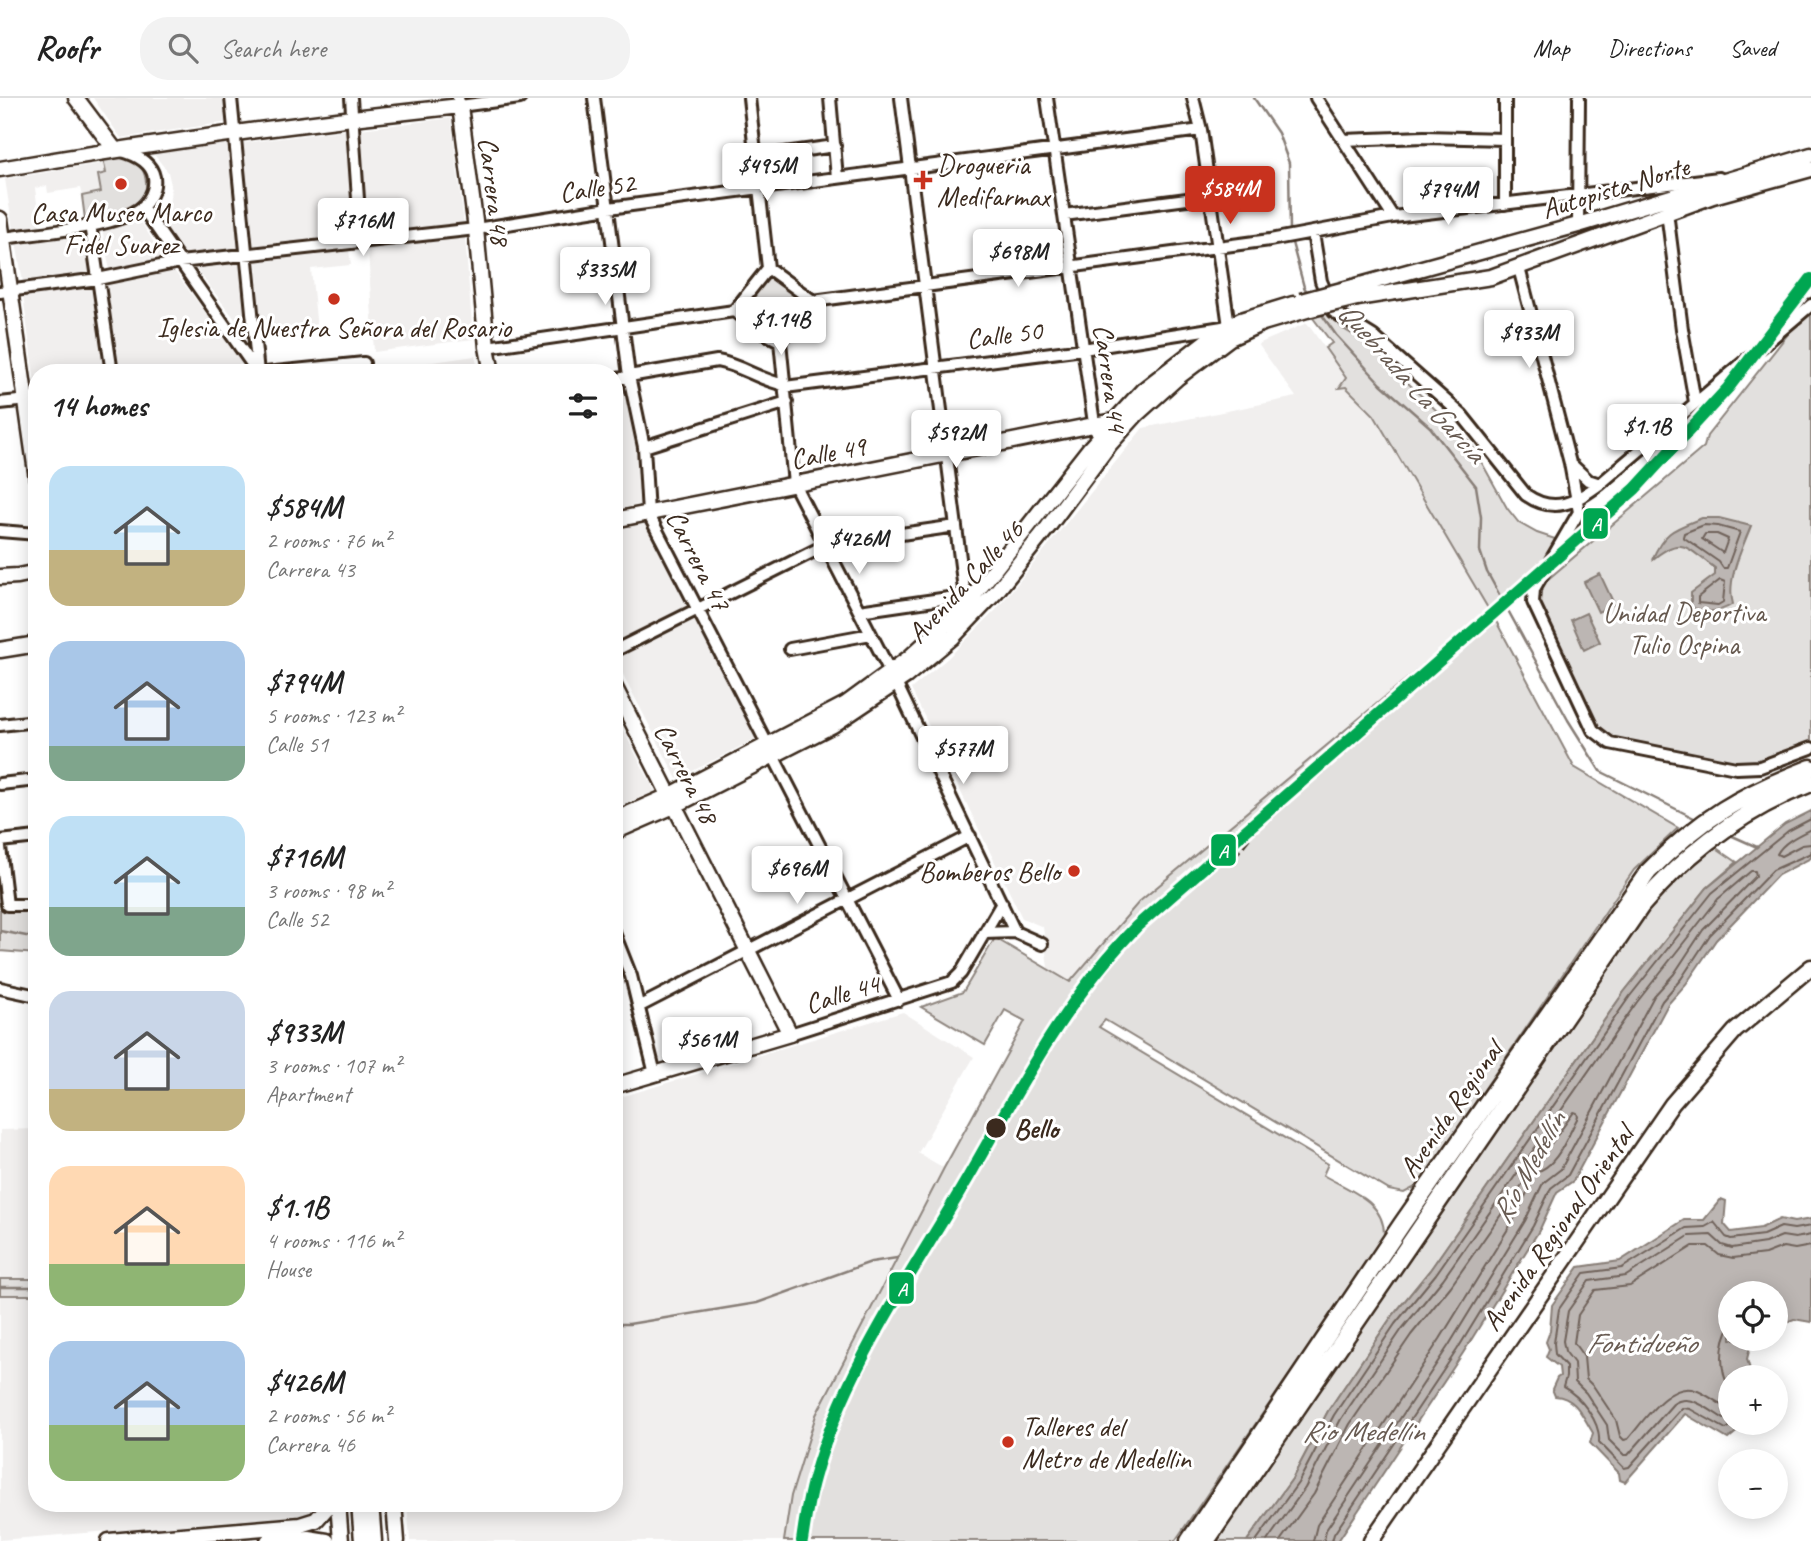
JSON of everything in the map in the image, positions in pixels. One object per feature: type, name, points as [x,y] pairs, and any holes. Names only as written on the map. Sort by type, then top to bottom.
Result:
[{"type":"highway","name":"Avenida Regional","points":[[1189,1541],[1402,1224],[1648,872],[1716,813],[1759,789],[1811,768]]},
{"type":"highway","name":"Avenida Regional","points":[[1206,1541],[1641,906],[1678,865],[1707,842],[1770,801],[1811,783]]},
{"type":"main road","points":[[76,98],[115,150]]},
{"type":"main road","points":[[0,169],[115,150],[459,102]]},
{"type":"main road","name":"Carrera 48","points":[[459,102],[490,364]]},
{"type":"main road","name":"Autopista Norte","points":[[1355,293],[1811,155]]},
{"type":"main road","name":"Autopista Norte","points":[[1355,293],[1459,283],[1519,268],[1713,196],[1811,169]]},
{"type":"main road","points":[[0,219],[5,291],[28,390]]},
{"type":"main road","points":[[1112,422],[1150,384],[1208,338],[1229,326],[1264,312],[1304,306],[1355,293]]},
{"type":"main road","name":"Avenida Calle 46","points":[[623,827],[771,750],[935,654],[996,592],[1099,457],[1133,418],[1177,378],[1230,338],[1304,306]]},
{"type":"main road","name":"Calle 49","points":[[623,518],[947,454],[1096,432],[1112,422],[1133,418]]},
{"type":"main road","name":"Avenida Calle 46","points":[[894,677],[909,658],[969,598],[1096,432]]},
{"type":"main road","points":[[0,577],[28,574]]},
{"type":"main road","points":[[0,650],[28,645]]},
{"type":"main road","name":"Carrera 48","points":[[623,703],[790,1034]]},
{"type":"main road","name":"Avenida Calle 46","points":[[623,817],[673,800]]},
{"type":"main road","name":"Avenida Regional Oriental","points":[[1371,1541],[1672,1104],[1735,1031],[1811,967]]},
{"type":"main road","name":"Calle 44","points":[[623,1083],[790,1034]]},
{"type":"main road","points":[[109,1541],[300,1525],[316,1520],[323,1512]]},
{"type":"main road","points":[[339,1512],[341,1541]]},
{"type":"main road","points":[[360,1512],[362,1541]]},
{"type":"main road","points":[[372,1512],[374,1541]]},
{"type":"main road","points":[[395,1512],[397,1541]]},
{"type":"main road","points":[[268,1541],[308,1538],[327,1541]]},
{"type":"street","points":[[231,98],[257,364]]},
{"type":"street","points":[[351,98],[361,242]]},
{"type":"street","points":[[459,102],[520,98]]},
{"type":"street","name":"Carrera 47","points":[[594,98],[629,376],[644,447],[648,513],[899,1000]]},
{"type":"street","points":[[487,347],[734,311],[768,268],[749,98]]},
{"type":"street","points":[[830,98],[837,178]]},
{"type":"street","points":[[859,611],[969,598],[956,526],[901,98]]},
{"type":"street","name":"Carrera 44","points":[[1047,98],[1099,457]]},
{"type":"street","points":[[1193,98],[1229,326]]},
{"type":"street","points":[[1316,98],[1393,218]]},
{"type":"street","points":[[1505,98],[1505,204]]},
{"type":"street","points":[[1578,225],[1579,98]]},
{"type":"street","name":"Calle 52","points":[[5,291],[98,279],[180,262],[476,229],[609,208],[1200,130]]},
{"type":"street","points":[[1343,140],[1424,137],[1505,139]]},
{"type":"street","points":[[756,157],[835,146]]},
{"type":"street","points":[[3,238],[122,218],[142,207],[154,188],[152,170],[134,154],[115,150]]},
{"type":"street","points":[[1015,932],[894,677],[794,484],[780,341],[813,301],[1270,240],[1393,218],[1732,177]]},
{"type":"street","points":[[1064,215],[1210,196]]},
{"type":"street","points":[[142,207],[252,364]]},
{"type":"street","points":[[1667,212],[1682,329],[1695,402]]},
{"type":"street","points":[[90,224],[111,364]]},
{"type":"street","points":[[1313,233],[1321,281],[1334,312],[1373,335],[1462,415],[1526,495],[1539,503],[1553,505],[1565,505],[1600,484],[1811,304]]},
{"type":"street","points":[[768,268],[813,301]]},
{"type":"street","points":[[1519,268],[1578,498],[1577,517],[1534,589],[1533,602],[1593,730],[1610,744],[1736,768],[1760,767],[1811,748]]},
{"type":"street","points":[[734,311],[760,331],[780,341]]},
{"type":"street","name":"Calle 50","points":[[623,378],[717,361],[732,363],[785,386],[1083,349],[1229,326]]},
{"type":"street","points":[[354,364],[364,363]]},
{"type":"street","points":[[0,403],[28,399]]},
{"type":"street","points":[[644,447],[787,402]]},
{"type":"street","points":[[1570,463],[1581,475],[1600,484]]},
{"type":"street","points":[[623,646],[825,545],[956,526]]},
{"type":"street","points":[[0,531],[28,533]]},
{"type":"street","points":[[790,649],[871,634]]},
{"type":"street","points":[[0,725],[28,722]]},
{"type":"street","points":[[0,784],[28,781]]},
{"type":"street","points":[[640,1006],[970,836]]},
{"type":"street","points":[[0,841],[28,837]]},
{"type":"street","points":[[0,847],[7,905],[28,905]]},
{"type":"street","name":"Calle 44","points":[[790,1034],[952,982],[961,973],[1002,903]]},
{"type":"street","points":[[984,933],[1015,932],[1042,944]]},
{"type":"street","points":[[623,954],[640,1006],[655,1074]]},
{"type":"street","points":[[0,988],[28,994]]},
{"type":"shaded area","points":[[93,98],[225,98],[228,122],[121,138]]},
{"type":"shaded area","points":[[451,118],[464,223],[368,235],[360,129]]},
{"type":"shaded area","points":[[345,130],[354,236],[253,248],[243,143]]},
{"type":"shaded area","points":[[230,144],[241,251],[186,256],[159,218],[170,199],[171,185],[168,172],[153,153]]},
{"type":"shaded area","points":[[104,163],[106,174],[98,175],[101,193],[82,196],[80,188],[48,193],[47,186],[35,188],[40,226],[13,230],[5,179]]},
{"type":"shaded area","points":[[138,217],[164,259],[110,271],[102,228]]},
{"type":"shaded area","points":[[86,231],[92,272],[23,282],[16,242]]},
{"type":"shaded area","points":[[465,237],[473,339],[374,352],[368,249]]},
{"type":"shaded area","points":[[349,250],[351,265],[311,269],[317,329],[262,334],[256,258]]},
{"type":"shaded area","points":[[242,261],[251,340],[194,266]]},
{"type":"shaded area","points":[[173,269],[243,364],[117,364],[107,285]]},
{"type":"shaded area","points":[[93,286],[104,364],[32,364],[23,295]]},
{"type":"shaded area","points":[[1307,323],[1346,378],[1340,387],[1346,386],[1374,415],[1489,609],[1139,902],[1070,982],[1048,968],[1043,927],[1022,918],[911,689],[948,658],[996,610],[1143,428],[1296,397],[1258,344]]},
{"type":"shaded area","points":[[475,356],[477,364],[419,364]]},
{"type":"shaded area","points":[[627,387],[634,410],[646,503],[623,508],[623,388]]},
{"type":"shaded area","points":[[645,521],[688,605],[623,639],[623,525]]},
{"type":"shaded area","points":[[694,616],[757,738],[677,779],[623,674],[623,652]]},
{"type":"shaded area","points":[[623,730],[655,791],[623,804]]},
{"type":"shaded area","points":[[903,1012],[974,1057],[918,1153],[944,1168],[816,1415],[791,1496],[784,1541],[410,1541],[408,1512],[623,1512],[623,1096]]},
{"type":"shaded area","points":[[28,1129],[28,1279],[0,1279],[0,1130]]},
{"type":"shaded area","points":[[0,1295],[28,1295],[28,1512],[311,1512],[303,1515],[0,1540]]},
{"type":"green space","points":[[116,156],[131,160],[141,167],[146,178],[146,194],[126,209],[85,219],[82,196],[101,192],[98,175],[106,173],[103,158]]},
{"type":"green space","points":[[768,273],[809,301],[779,338],[739,310]]},
{"type":"green space","name":"Unidad Deportiva Tulio Ospina","points":[[1811,298],[1811,753],[1746,774],[1627,752],[1606,744],[1538,615],[1534,591],[1704,447],[1707,436],[1792,329]]},
{"type":"green space","points":[[1329,312],[1342,328],[1368,344],[1472,445],[1507,508],[1519,523],[1558,540],[1539,570],[1490,610],[1574,767],[1678,828],[1634,870],[1419,1185],[1404,1193],[1389,1190],[1105,1020],[1099,1027],[1328,1164],[1323,1175],[1364,1198],[1379,1214],[1383,1225],[1384,1237],[1175,1541],[784,1541],[791,1496],[816,1415],[944,1168],[1025,1021],[1005,1010],[985,1045],[921,1007],[963,992],[995,938],[1070,982],[1139,902],[1489,610],[1374,415],[1346,387],[1339,388],[1346,378],[1325,348],[1332,343],[1313,318]]},
{"type":"green space","points":[[1712,845],[1737,862],[1707,888],[1624,992],[1430,1270],[1390,1319],[1328,1411],[1292,1479],[1247,1541],[1212,1541],[1625,939],[1669,886]]},
{"type":"green space","points":[[0,910],[28,910],[28,953],[0,951]]},
{"type":"green space","points":[[0,1279],[28,1279],[28,1295],[0,1295]]},
{"type":"water","points":[[1702,518],[1719,518],[1751,526],[1733,575],[1733,604],[1712,611],[1691,607],[1691,593],[1715,575],[1715,568],[1690,550],[1678,546],[1671,547],[1652,560],[1671,532]]},
{"type":"water","points":[[1600,574],[1614,604],[1598,612],[1584,582]]},
{"type":"water","points":[[1586,613],[1600,642],[1584,650],[1571,620]]},
{"type":"water","name":"Rio Medellin","points":[[1811,811],[1811,858],[1778,875],[1716,940],[1686,984],[1668,1004],[1573,1181],[1557,1192],[1540,1229],[1463,1353],[1338,1541],[1247,1541],[1292,1479],[1328,1411],[1390,1319],[1430,1270],[1624,992],[1707,888],[1785,824]]},
{"type":"water","name":"Fontidueño","points":[[1721,1199],[1726,1201],[1724,1224],[1731,1232],[1761,1228],[1780,1219],[1794,1222],[1811,1219],[1811,1322],[1794,1319],[1788,1321],[1788,1281],[1718,1281],[1718,1351],[1749,1351],[1749,1365],[1718,1365],[1718,1433],[1685,1414],[1625,1482],[1620,1480],[1619,1473],[1590,1443],[1593,1433],[1578,1409],[1568,1400],[1555,1396],[1552,1389],[1560,1376],[1559,1367],[1546,1357],[1552,1305],[1579,1267],[1620,1261],[1684,1220],[1704,1220]]},
{"type":"waterway","name":"Quebrada La García","points":[[1254,98],[1278,133],[1289,163],[1290,232]]},
{"type":"waterway","name":"Quebrada La García","points":[[1291,239],[1304,287],[1309,295]]},
{"type":"waterway","name":"Quebrada La García","points":[[1320,312],[1336,335],[1381,384],[1430,427],[1476,486],[1481,517],[1480,551],[1487,572],[1568,720],[1600,771],[1696,819]]},
{"type":"waterway","name":"Quebrada La García","points":[[1728,834],[1757,847]]},
{"type":"waterway","points":[[0,931],[28,936]]},
{"type":"waterway","points":[[623,1324],[757,1303],[871,1262],[897,1258]]},
{"type":"waterway","points":[[0,1287],[28,1287]]},
{"type":"railway","points":[[1234,858],[1260,825]]},
{"type":"transit line","name":"A","points":[[802,1541],[812,1486],[827,1438],[861,1360],[1025,1078],[1087,984],[1137,926],[1635,489],[1728,388],[1811,279]]},
{"type":"place","name":"Drogueria Medifarmax","points":[[923,180]]},
{"type":"place","name":"Casa Museo Marco Fidel Suarez","points":[[121,184]]},
{"type":"place","name":"Iglesia de Nuestra Señora del Rosario","points":[[334,299]]},
{"type":"place","name":"Bomberos Bello","points":[[1074,871]]},
{"type":"place","name":"Bello","points":[[996,1128]]},
{"type":"place","name":"Talleres del Metro de Medellin","points":[[1008,1442]]},
{"type":"water label","name":"Río Medellín","points":[[1528,1167]]}]
